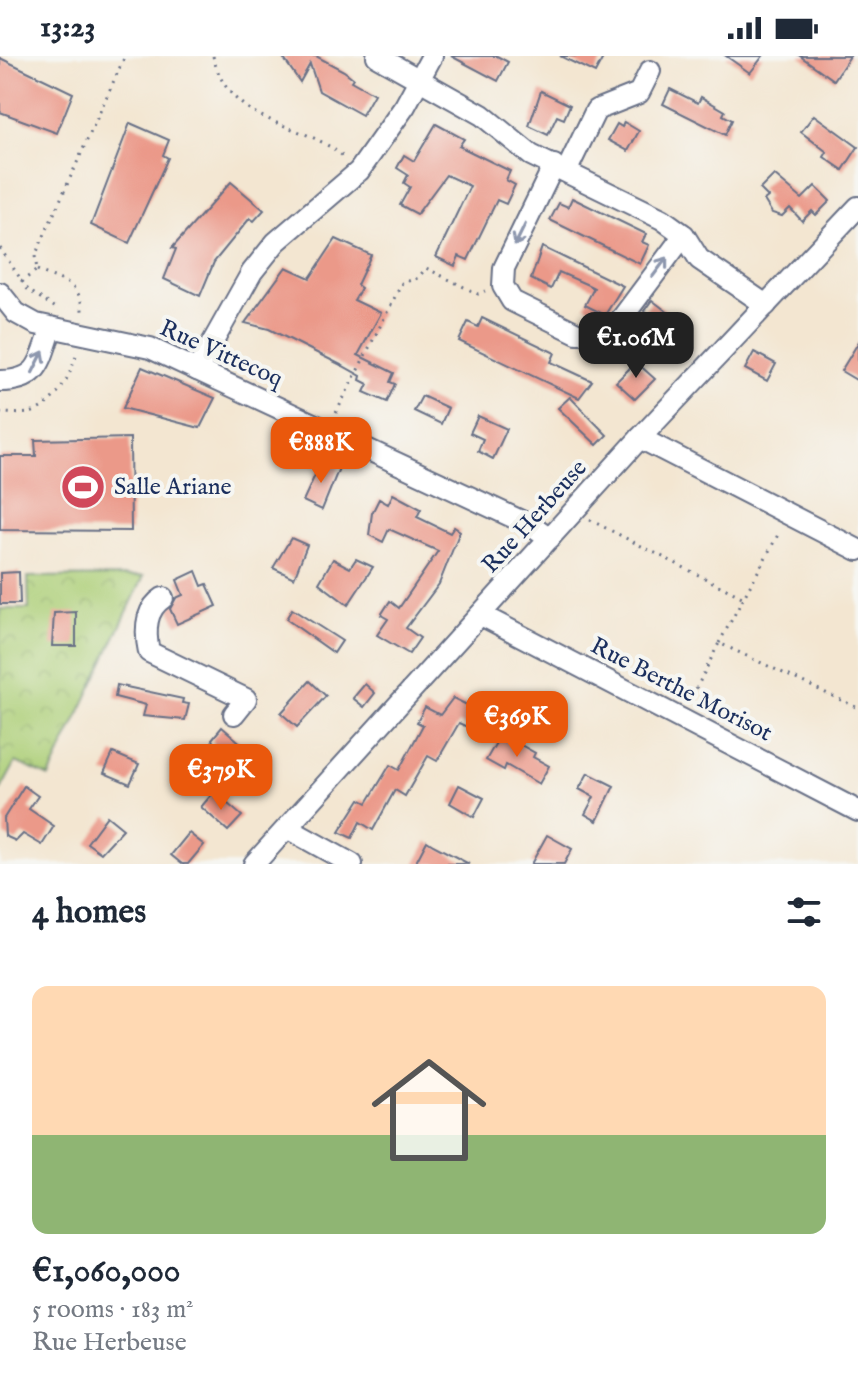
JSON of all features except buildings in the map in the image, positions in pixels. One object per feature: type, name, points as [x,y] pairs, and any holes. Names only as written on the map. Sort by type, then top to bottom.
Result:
[{"type":"street","points":[[377,56],[482,115],[512,143],[662,219],[684,235],[699,259],[766,305]]},
{"type":"street","points":[[197,370],[229,307],[252,272],[276,242],[359,171],[432,56]]},
{"type":"street","points":[[650,71],[639,93],[596,110],[504,268],[503,286],[512,301],[577,333],[605,333],[616,326],[684,235]]},
{"type":"street","name":"Rue Herbeuse","points":[[254,864],[640,438],[858,207]]},
{"type":"street","name":"Rue Vittecoq","points":[[0,293],[16,313],[51,330],[122,340],[150,348],[534,527],[550,538]]},
{"type":"street","points":[[0,381],[26,378],[34,373],[51,330]]},
{"type":"street","points":[[640,438],[858,550]]},
{"type":"street","points":[[163,598],[158,601],[144,629],[149,652],[246,699],[234,714]]},
{"type":"street","name":"Rue Berthe Morisot","points":[[481,615],[858,811]]},
{"type":"street","points":[[287,828],[352,864]]},
{"type":"path","points":[[37,270],[35,256],[125,56]]},
{"type":"path","points":[[213,56],[223,84],[238,102],[260,116],[337,151],[359,171]]},
{"type":"path","points":[[0,248],[21,282],[37,299],[59,309]]},
{"type":"path","points":[[327,431],[402,283],[418,278],[426,268],[478,294],[487,291],[504,268]]},
{"type":"path","points":[[21,282],[37,270]]},
{"type":"path","points":[[37,270],[81,293],[81,317]]},
{"type":"path","points":[[0,413],[29,413],[41,407],[59,391],[75,359],[77,348]]},
{"type":"path","points":[[585,500],[597,509],[589,519],[744,598]]},
{"type":"path","points":[[680,719],[789,514]]},
{"type":"path","points":[[719,643],[858,708]]},
{"type":"green space","points":[[144,576],[49,777],[16,762],[0,791],[0,609],[29,609],[28,577]]},
{"type":"place","name":"Salle Ariane","points":[[83,487]]}]
